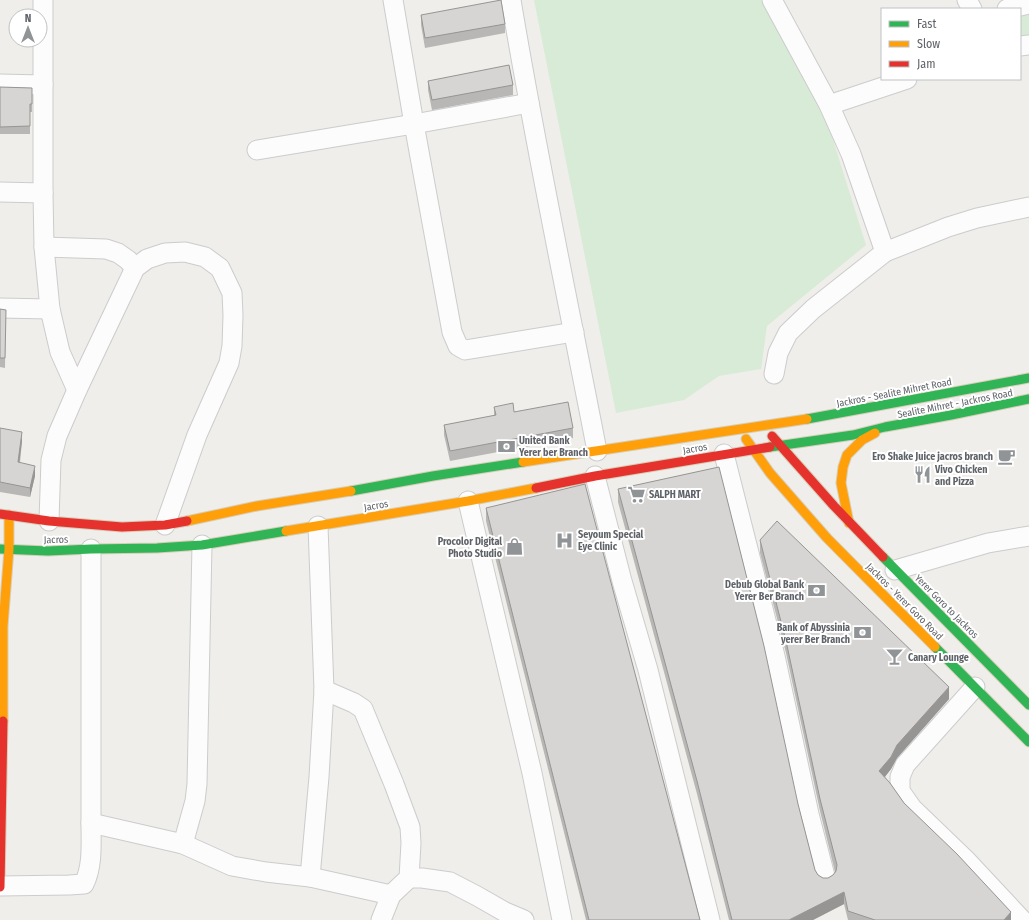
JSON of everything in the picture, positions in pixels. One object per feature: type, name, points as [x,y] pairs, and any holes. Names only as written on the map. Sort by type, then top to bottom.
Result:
[{"type":"main road","name":"Jackros - Sealite Mihret Road","points":[[764,426],[854,411],[1029,378]]},
{"type":"main road","name":"Sealite Mihret - Jackros Road","points":[[885,428],[951,416],[1029,399]]},
{"type":"main road","name":"Jacros","points":[[5,515],[49,521],[122,527],[165,525],[258,506],[335,494],[426,477],[764,426]]},
{"type":"main road","name":"Yerer Goro to Jackros","points":[[764,426],[779,445],[849,522],[1029,705]]},
{"type":"main road","name":"Jacros","points":[[5,549],[48,551],[157,548],[202,545],[468,500],[595,476],[753,449],[853,435],[885,428]]},
{"type":"main road","points":[[849,522],[841,482],[843,467],[848,455],[862,440],[885,428]]},
{"type":"main road","points":[[740,430],[753,449]]},
{"type":"main road","name":"Jackros - Yerer Goro Road","points":[[753,449],[770,473],[827,538],[1029,742]]},
{"type":"main road","points":[[0,886],[3,759],[1,624],[5,549],[5,515]]},
{"type":"street","points":[[44,0],[44,247],[50,309],[60,352],[77,390]]},
{"type":"street","points":[[393,0],[452,332],[458,346],[465,350],[574,332]]},
{"type":"street","points":[[511,0],[544,188],[597,451]]},
{"type":"street","points":[[772,0],[829,105],[851,154],[885,252]]},
{"type":"street","points":[[1011,8],[1029,4]]},
{"type":"street","points":[[829,105],[904,80]]},
{"type":"street","points":[[0,84],[44,85]]},
{"type":"street","points":[[257,150],[529,103]]},
{"type":"street","points":[[0,192],[43,193]]},
{"type":"street","points":[[774,374],[778,353],[788,333],[813,309],[885,252],[948,227],[977,218],[1029,207]]},
{"type":"street","points":[[44,247],[106,249],[118,253],[128,260],[135,268]]},
{"type":"street","points":[[49,521],[51,460],[57,436],[77,390],[135,268],[147,259],[165,253],[185,252],[205,257],[220,268],[232,293],[232,346],[228,363],[197,435],[165,525]]},
{"type":"street","points":[[0,308],[50,309]]},
{"type":"street","points":[[724,454],[774,656],[809,814],[826,880]]},
{"type":"street","points":[[595,476],[622,581],[648,670],[710,920]]},
{"type":"street","points":[[468,500],[532,773],[562,920]]},
{"type":"street","points":[[310,877],[319,777],[324,690],[318,526]]},
{"type":"street","points":[[895,570],[988,543],[1029,536]]},
{"type":"street","points":[[183,844],[195,801],[197,784],[202,545]]},
{"type":"street","points":[[0,886],[84,884],[88,877],[90,864],[91,823],[91,549]]},
{"type":"street","points":[[975,687],[905,765],[900,777],[900,791],[912,808],[965,859],[1022,920]]},
{"type":"street","points":[[324,690],[354,703],[363,709],[410,826],[411,842],[409,878]]},
{"type":"street","points":[[91,823],[183,844],[232,866],[310,877],[391,895]]},
{"type":"street","points":[[381,920],[391,895],[409,878],[422,878],[450,882],[505,912],[524,920]]},
{"type":"green space","points":[[534,0],[761,0],[829,127],[866,245],[767,326],[761,369],[719,376],[684,400],[616,413]]},
{"type":"green space","points":[[1029,13],[1029,37],[1021,39],[1021,15]]},
{"type":"building","points":[[501,0],[505,24],[425,38],[421,15]]},
{"type":"building","points":[[509,65],[513,85],[432,100],[428,81]]},
{"type":"building","points":[[0,87],[32,88],[30,126],[0,127]]},
{"type":"building","points":[[0,309],[6,310],[5,358],[0,358]]},
{"type":"building","points":[[568,402],[573,428],[450,451],[444,425],[496,415],[494,407],[513,403],[514,412]]},
{"type":"building","points":[[0,428],[22,432],[18,462],[35,466],[30,488],[0,482]]},
{"type":"building","points":[[719,467],[764,646],[798,804],[815,870],[818,875],[823,878],[828,878],[836,871],[837,865],[820,799],[786,641],[760,540],[777,521],[949,687],[897,745],[891,757],[879,771],[890,783],[904,803],[957,854],[1011,912],[1004,920],[875,920],[848,911],[844,892],[789,920],[732,920],[697,781],[618,489]]},
{"type":"building","points":[[585,484],[700,920],[589,920],[486,508]]},
{"type":"traffic: fast","points":[[807,419],[1029,378]]},
{"type":"traffic: fast","points":[[770,447],[853,435],[885,427],[1029,399]]},
{"type":"traffic: fast","points":[[351,491],[523,462]]},
{"type":"traffic: fast","points":[[0,549],[48,551],[157,548],[202,545],[286,531]]},
{"type":"traffic: fast","points":[[883,557],[1029,705]]},
{"type":"traffic: fast","points":[[935,647],[1029,742]]},
{"type":"traffic: slow","points":[[523,462],[807,419]]},
{"type":"traffic: slow","points":[[849,523],[841,483],[843,467],[847,455],[862,440],[875,433]]},
{"type":"traffic: slow","points":[[746,439],[770,473],[827,538],[935,647]]},
{"type":"traffic: slow","points":[[286,531],[468,501],[536,488]]},
{"type":"traffic: slow","points":[[187,521],[257,506],[351,491]]},
{"type":"traffic: slow","points":[[3,721],[3,626],[9,549],[9,515]]},
{"type":"traffic: jam","points":[[772,436],[834,506],[883,557]]},
{"type":"traffic: jam","points":[[536,488],[595,476],[770,447]]},
{"type":"traffic: jam","points":[[0,514],[49,521],[122,527],[165,525],[187,521]]},
{"type":"traffic: jam","points":[[0,887],[3,721]]},
{"type":"place","name":"United Bank Yerer ber Branch","points":[[506,446]]},
{"type":"place","name":"Ero Shake Juice jacros branch","points":[[1006,456]]},
{"type":"place","name":"Vivo Chicken and Pizza","points":[[922,475]]},
{"type":"place","name":"SALPH MART","points":[[636,494]]},
{"type":"place","name":"Seyoum Special Eye Clinic","points":[[565,540]]},
{"type":"place","name":"Procolor Digital Photo Studio","points":[[515,547]]},
{"type":"place","name":"Debub Global Bank Yerer Ber Branch","points":[[817,590]]},
{"type":"place","name":"Bank of Abyssinia yerer Ber Branch","points":[[863,633]]},
{"type":"place","name":"Canary Lounge","points":[[895,657]]}]
